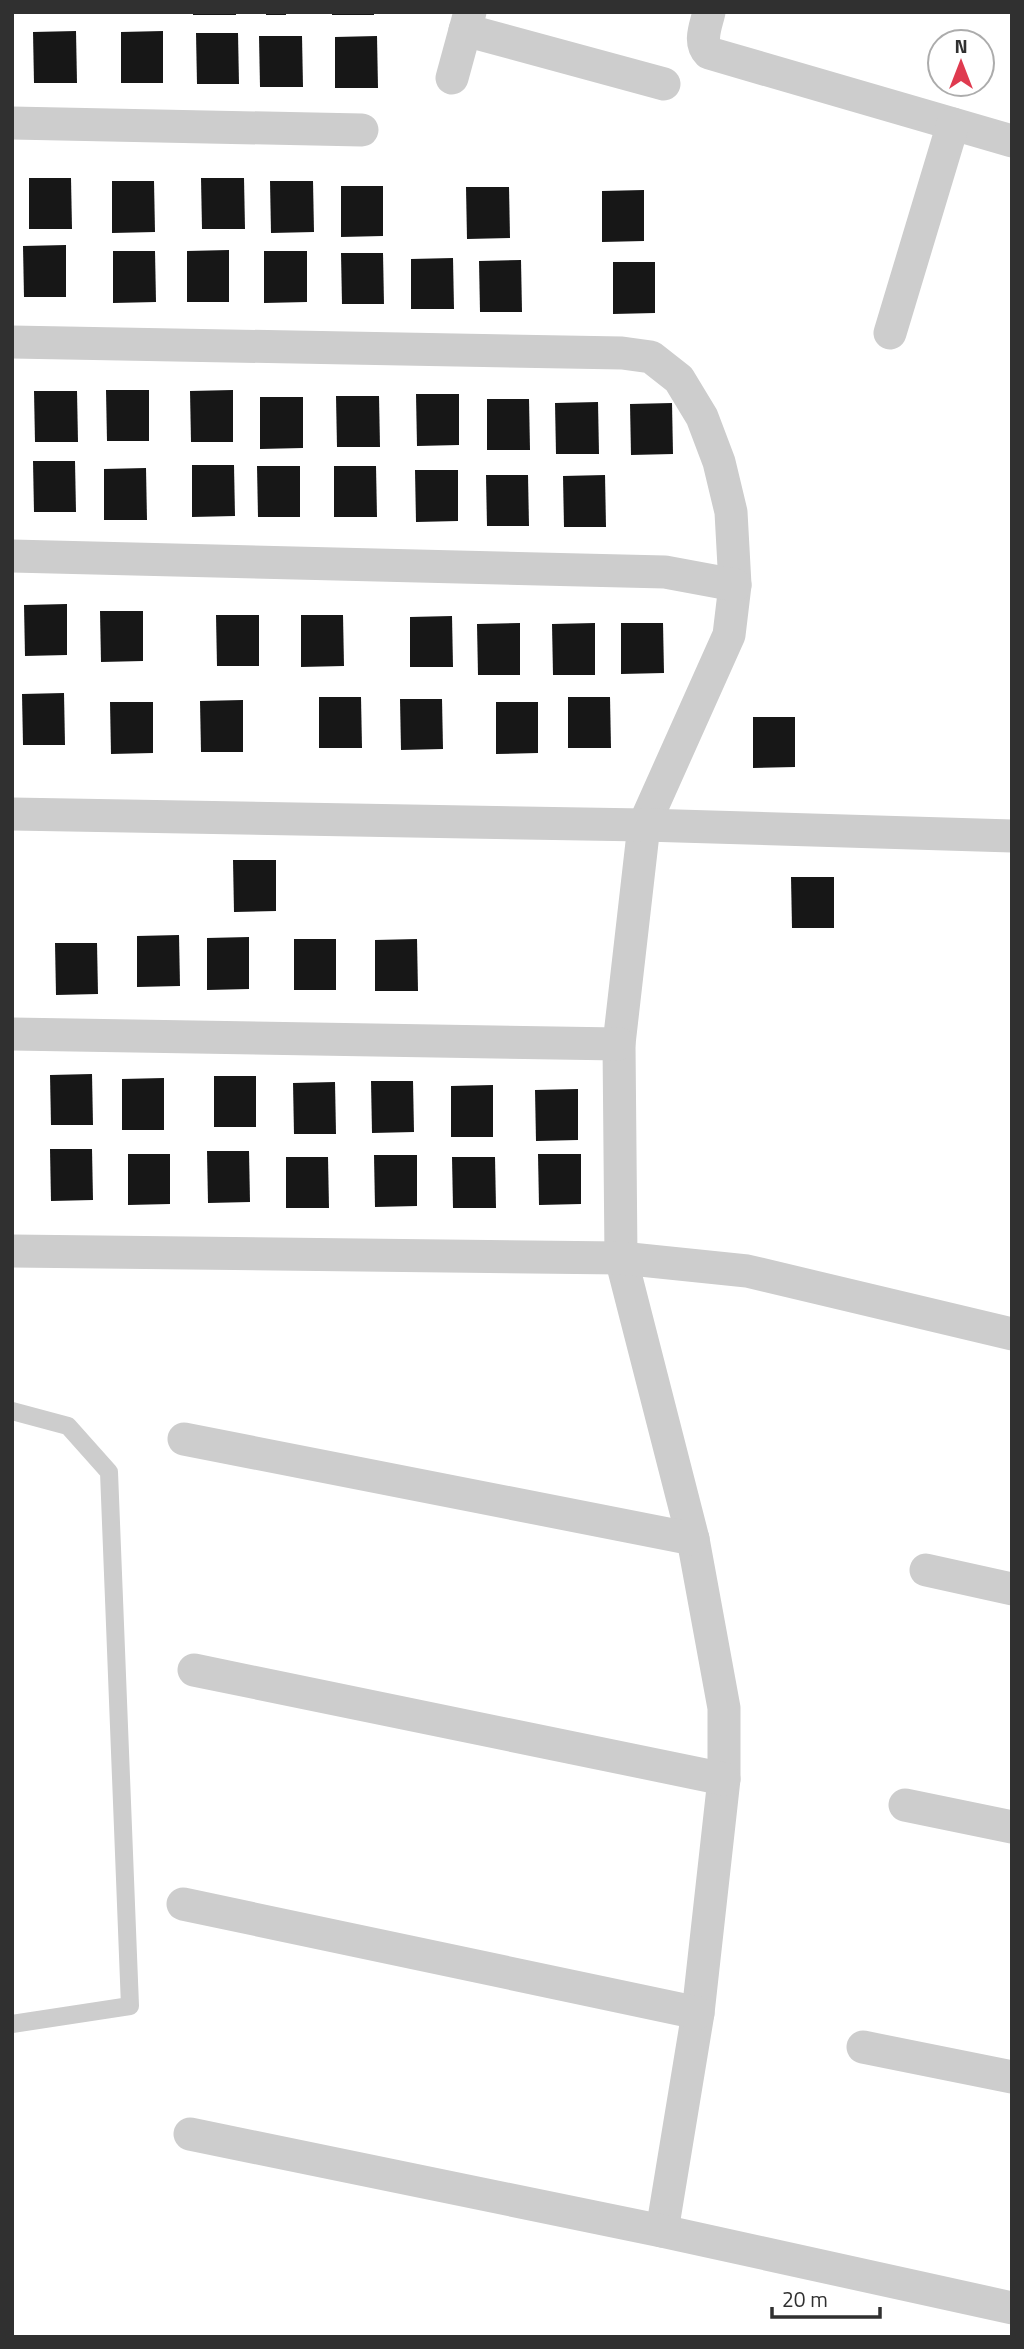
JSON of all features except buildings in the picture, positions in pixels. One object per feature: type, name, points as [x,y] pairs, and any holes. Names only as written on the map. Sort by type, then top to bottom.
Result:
[{"type":"street","points":[[709,12],[703,40],[704,48],[709,53],[1012,141]]},
{"type":"street","points":[[452,78],[467,21],[664,84]]},
{"type":"street","points":[[12,122],[362,130]]},
{"type":"street","points":[[890,333],[953,124]]},
{"type":"street","points":[[12,342],[608,353],[651,357],[679,379],[702,417],[719,462],[732,512],[735,585],[729,635],[644,825],[618,1044],[621,1258],[693,1538],[724,1708],[724,1779],[698,2013],[662,2231]]},
{"type":"street","points":[[12,555],[665,572],[735,585]]},
{"type":"street","points":[[12,814],[644,825],[1012,836]]},
{"type":"street","points":[[12,1034],[618,1044]]},
{"type":"street","points":[[12,1251],[621,1258],[747,1271],[1012,1334]]},
{"type":"street","points":[[184,1439],[693,1538]]},
{"type":"street","points":[[926,1570],[1012,1589]]},
{"type":"street","points":[[194,1670],[724,1779]]},
{"type":"street","points":[[905,1805],[1012,1827]]},
{"type":"street","points":[[183,1904],[698,2013]]},
{"type":"street","points":[[863,2047],[1012,2077]]},
{"type":"street","points":[[190,2134],[662,2231],[1012,2308]]},
{"type":"lane","points":[[12,1411],[68,1426],[109,1472],[130,2006],[12,2024]]}]
